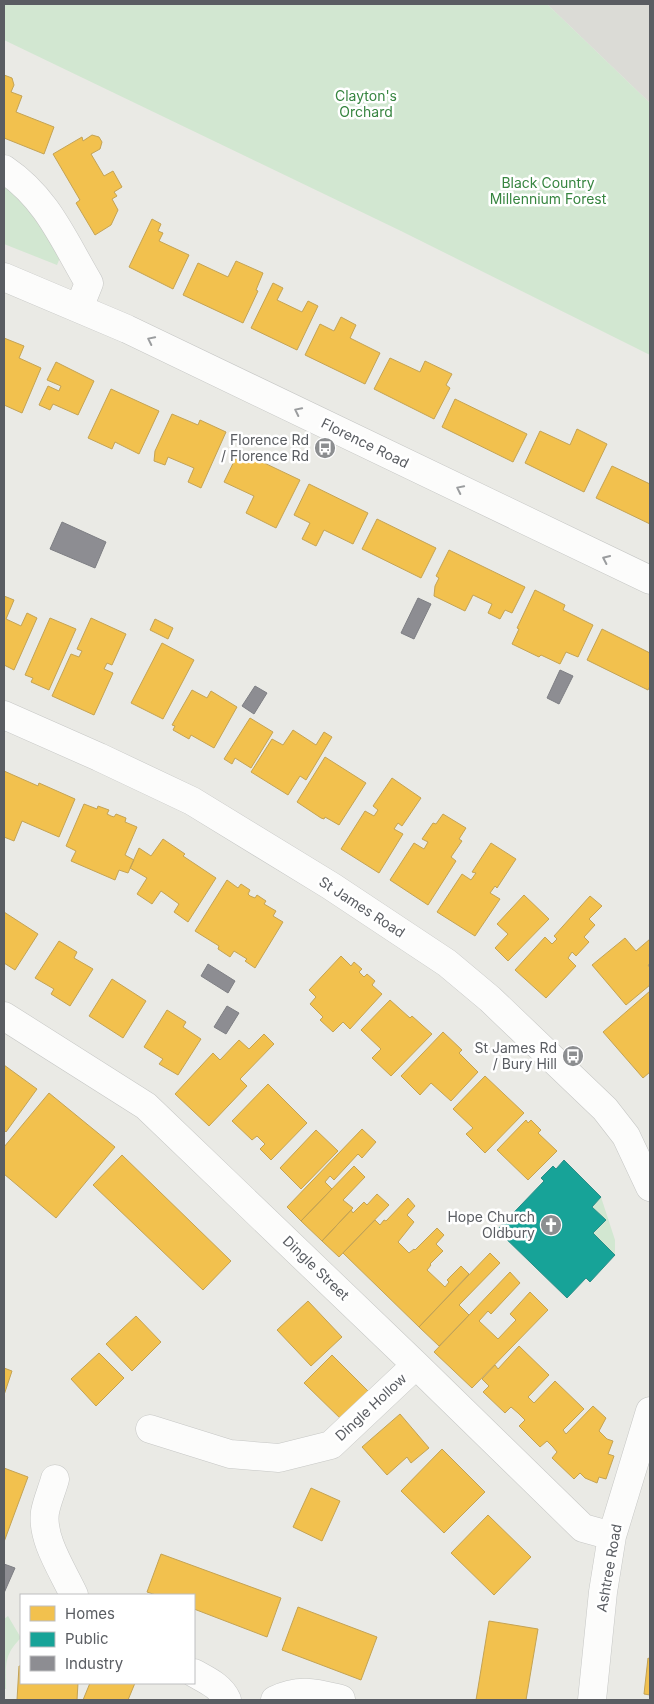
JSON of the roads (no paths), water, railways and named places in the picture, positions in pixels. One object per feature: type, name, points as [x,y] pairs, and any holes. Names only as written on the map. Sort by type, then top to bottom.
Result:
[{"type":"street","points":[[4,169],[21,180],[47,210],[89,283],[79,308]]},
{"type":"street","name":"Florence Road","points":[[4,277],[153,341],[650,580]]},
{"type":"street","name":"St James Road","points":[[4,715],[192,801],[331,886],[447,963],[490,999],[605,1109],[626,1136],[650,1187]]},
{"type":"street","name":"Dingle Street","points":[[4,1016],[146,1106],[583,1528],[612,1536]]},
{"type":"street","name":"Dingle Hollow","points":[[150,1429],[230,1454],[279,1458],[331,1445],[416,1365]]},
{"type":"street","name":"Ashtree Road","points":[[592,1700],[603,1592],[612,1536],[650,1411]]},
{"type":"street","points":[[55,1479],[45,1512],[47,1539],[74,1594]]},
{"type":"street","points":[[195,1674],[213,1684],[227,1700]]},
{"type":"street","points":[[274,1700],[296,1692],[314,1693],[341,1699]]},
{"type":"place","name":"Florence Rd / Florence Rd","points":[[325,448]]},
{"type":"place","name":"St James Rd / Bury Hill","points":[[573,1056]]},
{"type":"place","name":"Hope Church Oldbury","points":[[551,1225]]},
{"type":"park label","name":"Clayton's Orchard","points":[[366,104]]},
{"type":"park label","name":"Black Country Millennium Forest","points":[[548,192]]}]
